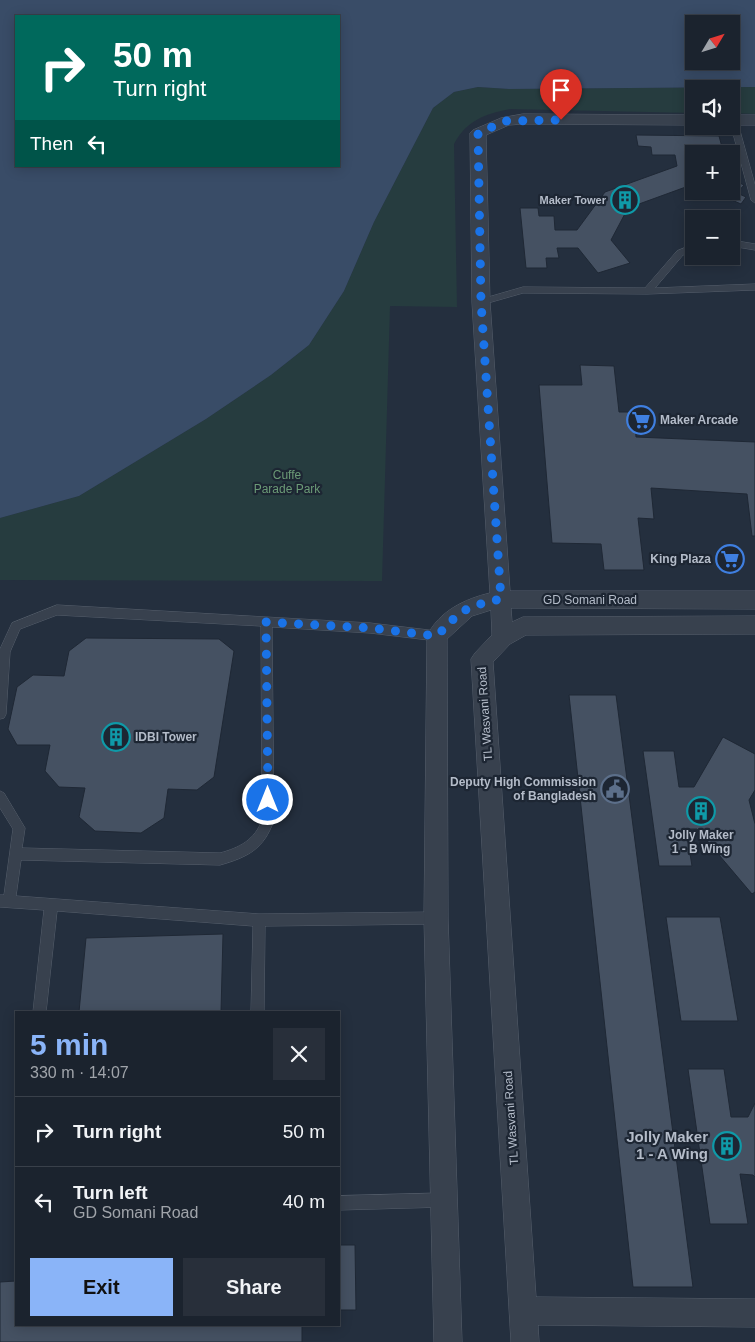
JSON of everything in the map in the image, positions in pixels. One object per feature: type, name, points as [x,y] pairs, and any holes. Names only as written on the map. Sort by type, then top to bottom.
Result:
[{"type":"street","points":[[503,638],[481,302],[478,133],[506,121],[523,119],[685,120]]},
{"type":"street","points":[[740,120],[755,120]]},
{"type":"street","name":"GD Somani Road","points":[[437,636],[458,614],[473,606],[501,599],[755,600]]},
{"type":"street","name":"GD Somani Road","points":[[503,638],[523,626],[755,625]]},
{"type":"street","points":[[437,636],[436,918],[448,1342]]},
{"type":"street","name":"TL Wasvani Road","points":[[503,638],[482,658],[525,1342]]},
{"type":"street","points":[[523,1311],[755,1313]]},
{"type":"lane","points":[[736,135],[755,200]]},
{"type":"lane","points":[[740,245],[755,248]]},
{"type":"lane","points":[[647,291],[680,253],[685,251]]},
{"type":"lane","points":[[481,302],[523,290],[647,291],[755,287]]},
{"type":"lane","points":[[0,714],[4,652],[16,626],[56,610],[370,628],[437,636]]},
{"type":"lane","points":[[15,854],[220,859],[243,853],[265,831],[268,820],[266,622]]},
{"type":"lane","points":[[0,797],[19,828],[4,901],[259,920],[436,918]]},
{"type":"lane","points":[[40,1011],[51,904]]},
{"type":"lane","points":[[257,1011],[259,920]]},
{"type":"lane","points":[[340,1203],[444,1200]]},
{"type":"green space","name":"Cuffe Parade Park","points":[[478,87],[509,89],[685,88],[685,113],[510,109],[478,119],[459,136],[454,144],[457,307],[390,306],[382,581],[0,580],[0,518],[79,496],[206,419],[271,375],[309,345],[344,291],[374,222],[433,108],[454,92]]},
{"type":"green space","name":"Cuffe Parade Park","points":[[740,87],[755,87],[755,114],[740,113]]},
{"type":"water","points":[[0,0],[755,0],[755,87],[740,87],[740,80],[685,80],[685,88],[509,89],[478,87],[454,92],[433,108],[374,222],[344,291],[309,345],[271,375],[206,419],[79,496],[0,518]]},
{"type":"building","name":"Maker Tower","points":[[636,135],[719,136],[721,145],[685,145],[685,187],[628,208],[611,240],[630,263],[598,273],[578,248],[557,248],[559,258],[546,258],[547,268],[526,268],[520,208],[538,208],[539,216],[554,216],[555,230],[577,230],[605,192],[677,166],[675,155],[652,155],[651,147],[638,146]]},
{"type":"building","points":[[740,194],[746,197],[741,204],[732,200],[740,200]]},
{"type":"building","points":[[580,365],[614,366],[619,412],[634,412],[636,437],[755,442],[755,536],[752,536],[747,494],[651,488],[654,519],[638,518],[644,570],[604,570],[601,544],[552,543],[539,385],[582,385]]},
{"type":"building","name":"IDBI Tower","points":[[86,638],[219,639],[234,651],[214,777],[197,790],[168,789],[164,818],[141,833],[95,831],[79,817],[85,788],[59,787],[45,771],[50,745],[17,745],[8,729],[17,687],[33,675],[64,676],[69,651]]},
{"type":"building","points":[[569,695],[616,695],[693,1287],[633,1287]]},
{"type":"building","name":"Jolly Maker 1 - B Wing","points":[[723,737],[755,754],[755,790],[749,800],[755,824],[755,892],[752,894],[697,829],[686,829],[692,866],[659,866],[643,751],[674,751],[679,787],[694,787]]},
{"type":"building","points":[[666,917],[720,917],[738,1021],[681,1021]]},
{"type":"building","points":[[223,934],[221,1011],[79,1011],[86,938]]},
{"type":"building","name":"Jolly Maker 1 - A Wing","points":[[688,1069],[724,1069],[731,1117],[748,1117],[755,1103],[755,1177],[753,1175],[740,1174],[748,1224],[710,1224]]},
{"type":"building","points":[[340,1245],[355,1245],[356,1310],[340,1310]]},
{"type":"building","points":[[15,1281],[15,1326],[302,1326],[302,1342],[0,1342],[0,1282]]},
{"type":"place","name":"Maker Tower","points":[[625,200]]},
{"type":"place","name":"Maker Arcade","points":[[641,420]]},
{"type":"place","name":"King Plaza","points":[[730,559]]},
{"type":"place","name":"IDBI Tower","points":[[116,737]]},
{"type":"place","name":"Deputy High Commission of Bangladesh","points":[[615,789]]},
{"type":"place","name":"Jolly Maker 1 - B Wing","points":[[701,811]]},
{"type":"place","name":"Jolly Maker 1 - A Wing","points":[[727,1146]]},
{"type":"route","points":[[268,800],[266,622],[370,628],[437,636],[458,614],[473,606],[501,599],[481,302],[478,133],[506,121],[523,119],[561,120]]}]
